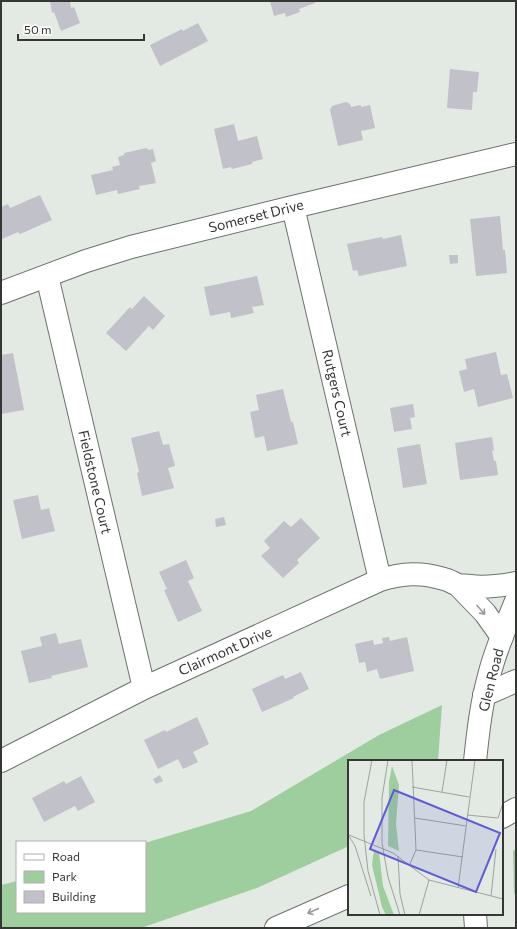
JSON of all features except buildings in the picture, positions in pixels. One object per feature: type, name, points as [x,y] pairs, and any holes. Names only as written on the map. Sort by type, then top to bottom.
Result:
[{"type":"main road","name":"Somerset Drive","points":[[1,293],[86,261],[131,247],[293,206],[516,154]]},
{"type":"main road","name":"Rutgers Court","points":[[293,206],[380,580]]},
{"type":"main road","name":"Fieldstone Court","points":[[47,276],[144,688]]},
{"type":"main road","name":"Clairmont Drive","points":[[1,761],[144,688],[380,580],[402,575],[423,574],[458,585],[488,587],[516,583]]},
{"type":"main road","name":"Clairmont Drive","points":[[458,585],[485,614],[502,637]]},
{"type":"main road","name":"Glen Road","points":[[475,760],[484,695],[489,674],[516,601]]},
{"type":"main road","points":[[484,695],[516,681]]},
{"type":"main road","points":[[503,816],[516,809]]},
{"type":"main road","points":[[276,928],[348,896]]},
{"type":"main road","points":[[475,915],[476,928]]},
{"type":"green space","points":[[442,705],[438,760],[348,760],[348,846],[257,888],[141,928],[1,928],[1,885],[16,881],[16,913],[146,913],[146,843],[251,811],[379,735]]},
{"type":"green space","points":[[516,849],[516,893],[514,894],[513,851]]}]
